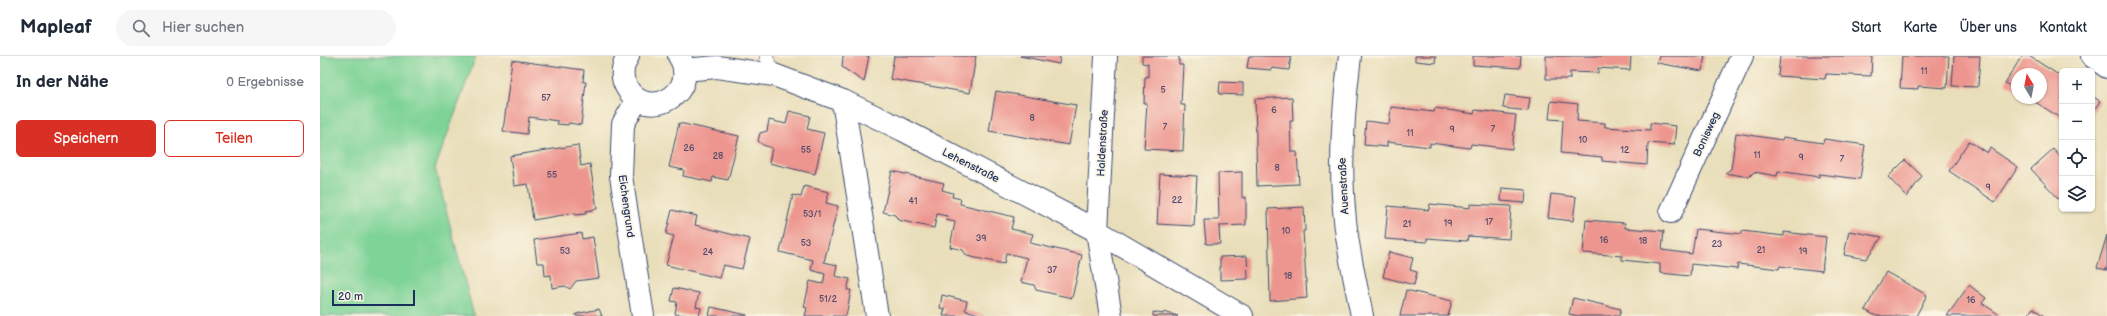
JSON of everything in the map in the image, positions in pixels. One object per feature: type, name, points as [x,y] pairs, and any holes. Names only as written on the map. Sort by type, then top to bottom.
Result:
[{"type":"street","points":[[628,56],[622,73],[624,84],[629,93],[637,100],[646,103],[656,104],[669,99],[680,89],[684,80],[681,63]]},
{"type":"street","name":"Haldenstraße","points":[[1097,231],[1106,56]]},
{"type":"street","name":"Auenstraße","points":[[1350,56],[1341,142],[1345,220],[1362,316]]},
{"type":"street","name":"Bonisweg","points":[[1671,212],[1742,56]]},
{"type":"street","points":[[2092,56],[2107,67]]},
{"type":"street","name":"Lehenstraße","points":[[681,63],[717,67],[770,66],[904,130],[1097,231],[1242,316]]},
{"type":"street","name":"Eichengrund","points":[[637,100],[623,124],[622,176],[643,316]]},
{"type":"street","points":[[843,101],[877,316]]},
{"type":"street","points":[[1097,231],[1111,316]]},
{"type":"green space","points":[[320,56],[476,56],[435,168],[474,316],[320,316]]},
{"type":"building","points":[[843,56],[869,56],[864,82],[842,67]]},
{"type":"building","points":[[894,56],[976,56],[970,93],[890,79]]},
{"type":"building","points":[[1020,56],[1060,56],[1059,64]]},
{"type":"building","points":[[1142,56],[1179,56],[1179,65],[1183,65],[1181,105],[1185,105],[1183,151],[1144,149],[1147,103],[1144,103],[1145,77],[1148,77],[1148,64],[1142,63]]},
{"type":"building","points":[[1249,56],[1291,56],[1289,70],[1247,68]]},
{"type":"building","points":[[1415,56],[1436,56],[1435,63],[1415,61]]},
{"type":"building","points":[[1473,56],[1521,56],[1520,68],[1473,65]]},
{"type":"building","points":[[1546,56],[1631,56],[1630,70],[1598,68],[1598,73],[1570,72],[1570,79],[1546,79]]},
{"type":"building","points":[[1659,56],[1705,56],[1702,71],[1657,63]]},
{"type":"building","points":[[1780,56],[1872,56],[1871,76],[1826,74],[1825,79],[1778,76]]},
{"type":"building","points":[[1902,56],[1949,56],[1947,88],[1918,86],[1918,89],[1900,88]]},
{"type":"building","points":[[1954,56],[1980,56],[1978,87],[1952,86]]},
{"type":"building","points":[[2022,56],[2029,56],[2059,75],[2059,117],[2038,104],[2047,104],[2047,68],[2014,68]]},
{"type":"building","points":[[512,60],[584,70],[583,82],[586,82],[581,125],[569,123],[568,125],[557,124],[558,121],[529,117],[527,134],[503,131]]},
{"type":"building","points":[[2011,73],[2011,86],[2005,83]]},
{"type":"building","points":[[1220,82],[1243,83],[1243,95],[1219,94]]},
{"type":"building","points":[[996,91],[1076,105],[1069,145],[989,131]]},
{"type":"building","points":[[1505,95],[1530,98],[1528,111],[1503,108]]},
{"type":"building","points":[[1292,97],[1293,121],[1290,121],[1291,152],[1297,152],[1299,184],[1257,186],[1255,99]]},
{"type":"building","points":[[2095,98],[2100,101],[2095,108]]},
{"type":"building","points":[[1551,101],[1578,104],[1577,121],[1605,123],[1605,127],[1650,130],[1650,123],[1676,126],[1674,145],[1648,143],[1647,165],[1602,161],[1602,157],[1561,153],[1563,120],[1549,119]]},
{"type":"building","points":[[1391,107],[1434,112],[1435,108],[1474,114],[1475,110],[1516,115],[1512,149],[1471,144],[1470,148],[1430,143],[1430,147],[1387,142],[1387,147],[1364,145],[1366,121],[1389,124]]},
{"type":"building","points":[[789,111],[810,116],[807,129],[824,133],[815,174],[769,163],[772,148],[763,145],[758,141],[760,133],[767,131],[769,120],[786,124]]},
{"type":"building","points":[[679,123],[739,136],[728,180],[713,177],[712,182],[683,176],[684,170],[669,167]]},
{"type":"building","points":[[1736,133],[1782,140],[1783,137],[1823,143],[1824,139],[1865,145],[1860,179],[1819,174],[1819,177],[1778,171],[1777,176],[1754,172],[1749,177],[1725,173],[1731,169]]},
{"type":"building","points":[[1969,141],[1987,153],[1990,148],[2018,167],[1995,202],[1949,171]]},
{"type":"building","points":[[578,145],[581,166],[590,164],[597,209],[586,211],[586,214],[575,215],[575,213],[533,220],[528,184],[514,186],[510,156]]},
{"type":"building","points":[[2053,149],[2059,156],[2059,199],[2031,169]]},
{"type":"building","points":[[1905,160],[1922,176],[1907,197],[1888,177]]},
{"type":"building","points":[[892,171],[944,183],[942,190],[953,193],[952,197],[961,199],[960,204],[1014,217],[1011,229],[1033,234],[1030,243],[1082,255],[1072,298],[1036,290],[1034,285],[1021,282],[1027,258],[1006,253],[1004,264],[967,256],[963,250],[950,247],[955,222],[946,220],[947,216],[937,214],[934,228],[898,220],[895,215],[883,212]]},
{"type":"building","points":[[1242,172],[1242,198],[1246,197],[1246,225],[1219,226],[1220,244],[1206,244],[1204,220],[1219,220],[1218,173]]},
{"type":"building","points":[[1160,174],[1197,176],[1194,226],[1157,224]]},
{"type":"building","points":[[804,186],[829,192],[826,203],[838,206],[824,262],[837,265],[835,276],[850,279],[847,290],[851,290],[846,316],[805,316],[807,308],[804,307],[810,281],[823,284],[825,274],[811,270],[813,260],[780,252],[793,195],[801,197]]},
{"type":"building","points":[[1502,188],[1526,190],[1525,203],[1501,201]]},
{"type":"building","points":[[1551,194],[1576,197],[1573,221],[1548,218]]},
{"type":"building","points":[[1430,204],[1470,208],[1470,204],[1511,206],[1509,239],[1468,236],[1467,241],[1427,238],[1427,242],[1385,239],[1388,206],[1429,210]]},
{"type":"building","points":[[1304,207],[1305,231],[1303,231],[1307,298],[1270,301],[1268,209]]},
{"type":"building","points":[[672,210],[697,216],[695,225],[750,239],[742,269],[723,265],[719,278],[666,265],[674,236],[666,234]]},
{"type":"building","points":[[1586,220],[1625,223],[1625,228],[1664,231],[1662,250],[1692,254],[1696,229],[1742,234],[1742,231],[1784,236],[1784,232],[1826,237],[1822,271],[1780,266],[1779,269],[1738,264],[1737,269],[1691,264],[1690,276],[1660,273],[1660,264],[1622,260],[1622,256],[1583,253]]},
{"type":"building","points":[[1849,231],[1882,237],[1866,259],[1844,255]]},
{"type":"building","points":[[581,233],[582,239],[593,237],[599,278],[576,281],[570,289],[565,286],[552,288],[551,275],[545,276],[544,263],[537,263],[534,240]]},
{"type":"building","points":[[2107,235],[2107,270],[2097,268]]},
{"type":"building","points":[[1389,252],[1413,258],[1410,270],[1417,272],[1414,285],[1383,277]]},
{"type":"building","points":[[1247,256],[1248,279],[1220,280],[1220,257]]},
{"type":"building","points":[[1886,272],[1927,295],[1916,316],[1876,316],[1865,310]]},
{"type":"building","points":[[1969,285],[1986,298],[1982,303],[2001,316],[1947,316]]},
{"type":"building","points":[[674,288],[699,293],[696,307],[701,308],[699,316],[675,314],[677,302],[671,301]]},
{"type":"building","points":[[1406,290],[1452,301],[1448,316],[1400,316]]},
{"type":"building","points":[[942,295],[967,301],[965,310],[986,316],[943,316],[945,309],[940,308]]},
{"type":"building","points":[[1573,298],[1621,309],[1619,316],[1579,316],[1569,314]]},
{"type":"building","points":[[711,307],[747,315],[747,316],[709,316]]},
{"type":"building","points":[[2033,308],[2044,316],[2027,316]]},
{"type":"building","points":[[599,309],[602,316],[576,316],[576,314]]},
{"type":"building","points":[[1153,312],[1163,314],[1164,312],[1178,316],[1153,316]]}]
